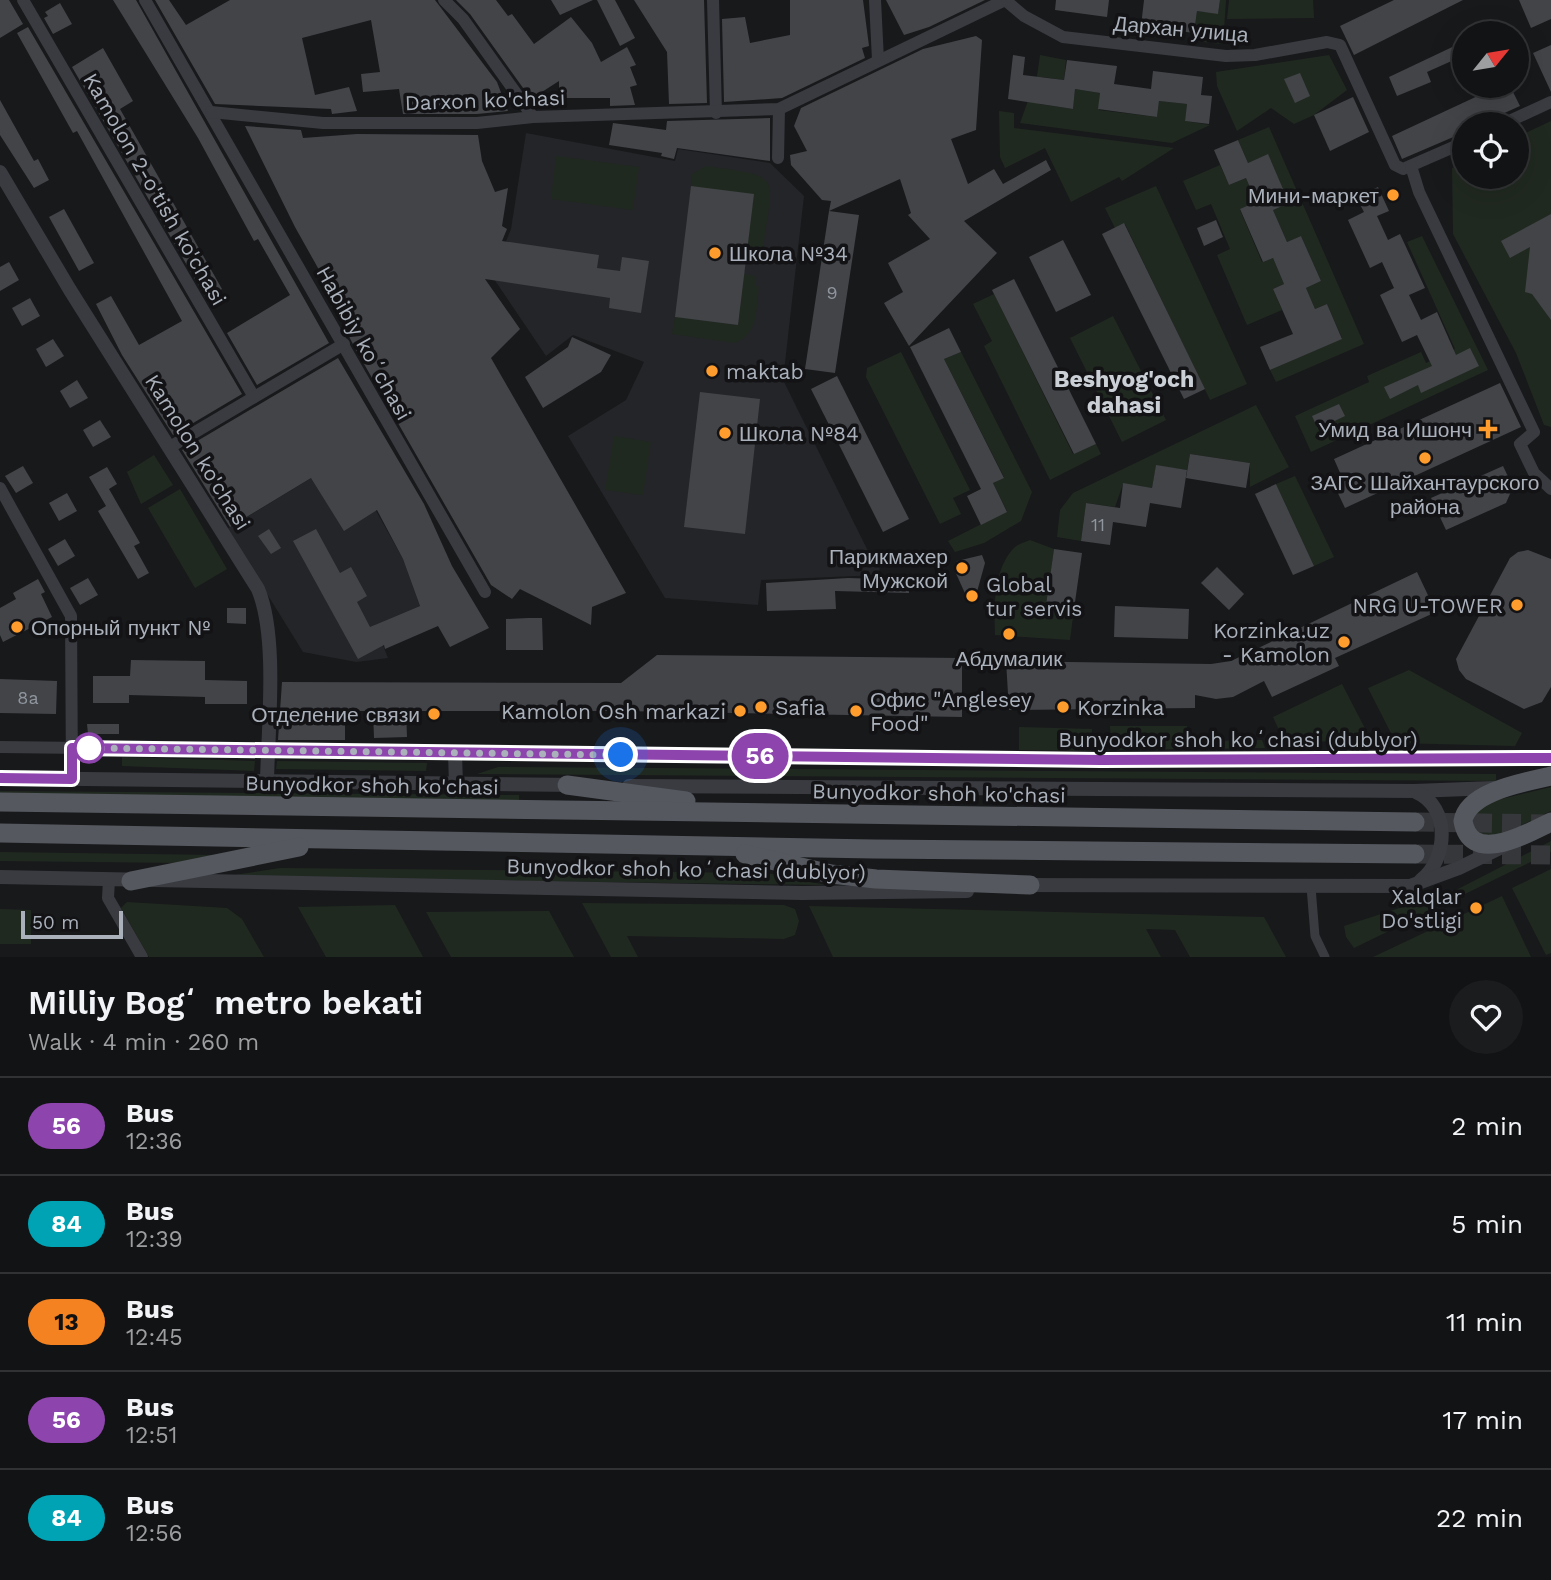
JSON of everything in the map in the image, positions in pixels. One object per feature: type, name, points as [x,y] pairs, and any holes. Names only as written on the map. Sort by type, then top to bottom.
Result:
[{"type":"main road","points":[[1551,776],[1509,786],[1471,806],[1464,817],[1465,828],[1474,842],[1485,845],[1527,834],[1551,822]]},
{"type":"main road","points":[[567,785],[805,813]]},
{"type":"main road","name":"Bunyodkor shoh ko'chasi","points":[[0,802],[1415,822]]},
{"type":"main road","points":[[0,833],[706,846],[1415,854]]},
{"type":"main road","points":[[131,881],[338,839]]},
{"type":"main road","points":[[706,846],[831,874],[876,879],[1030,885]]},
{"type":"street","name":"Kamolon 2-o'tish ko'chasi","points":[[23,0],[254,397]]},
{"type":"street","points":[[145,0],[211,112]]},
{"type":"street","points":[[713,0],[716,113]]},
{"type":"street","points":[[875,0],[878,60]]},
{"type":"street","name":"Darxon ko'chasi","points":[[211,112],[323,123],[477,122],[533,117],[779,109],[1006,0]]},
{"type":"street","name":"Дархан улица","points":[[1006,0],[1024,16],[1063,37],[1226,56],[1255,55],[1327,41],[1339,45],[1395,165],[1404,169],[1411,166]]},
{"type":"street","points":[[447,1],[463,19],[533,117]]},
{"type":"street","points":[[1529,112],[1551,102]]},
{"type":"street","points":[[778,158],[779,109]]},
{"type":"street","name":"Habibiy koʻchasi","points":[[211,112],[344,344],[461,557],[485,592]]},
{"type":"street","points":[[1452,148],[1411,166],[1419,192],[1534,432],[1520,444],[1534,473],[1551,489]]},
{"type":"street","name":"Kamolon ko'chasi","points":[[0,172],[261,597],[268,664],[267,781]]},
{"type":"street","points":[[170,447],[344,344]]},
{"type":"street","points":[[0,488],[71,616],[72,779]]},
{"type":"street","name":"Bunyodkor shoh koʻchasi (dublyor)","points":[[0,747],[1101,760],[1551,758]]},
{"type":"street","points":[[455,754],[456,784]]},
{"type":"street","points":[[0,778],[1414,792],[1509,786]]},
{"type":"street","points":[[1410,886],[1432,869],[1442,837],[1437,810],[1427,799],[1414,792]]},
{"type":"street","name":"Bunyodkor shoh koʻchasi (dublyor)","points":[[0,877],[802,893],[961,891],[1030,885],[1410,886],[1459,868],[1527,834]]},
{"type":"street","points":[[109,880],[108,898],[142,957]]},
{"type":"street","points":[[1311,887],[1315,936],[1325,957]]},
{"type":"shaded area","points":[[1220,0],[1226,0],[1223,44],[1193,41],[1197,11],[1218,13]]},
{"type":"shaded area","points":[[1229,0],[1313,0],[1314,18],[1227,19]]},
{"type":"shaded area","points":[[1040,55],[1066,60],[1064,80],[1042,77],[1039,104],[1073,109],[1075,89],[1100,93],[1099,110],[1157,117],[1159,101],[1187,104],[1185,121],[1210,125],[1172,143],[1020,123],[1037,76]]},
{"type":"shaded area","points":[[1329,55],[1347,90],[1314,115],[1294,124],[1271,108],[1237,131],[1217,86],[1216,72]]},
{"type":"shaded area","points":[[999,111],[1014,113],[1014,128],[1174,148],[1122,181],[1119,177],[1071,202],[1045,148],[1005,168],[1000,157]]},
{"type":"shaded area","points":[[1551,121],[1551,427],[1544,425],[1516,353],[1453,234],[1452,189],[1529,189],[1529,131]]},
{"type":"shaded area","points":[[1269,127],[1364,344],[1276,382],[1270,370],[1342,338],[1327,304],[1315,309],[1306,288],[1321,281],[1301,236],[1287,242],[1273,210],[1267,155],[1248,163],[1238,140]]},
{"type":"shaded area","name":"maktab","points":[[526,133],[675,161],[678,149],[770,163],[804,196],[783,380],[867,549],[881,551],[879,575],[761,580],[758,605],[665,598],[568,436],[626,400],[644,362],[573,335],[546,356],[492,276],[511,229]]},
{"type":"shaded area","points":[[556,156],[639,167],[633,210],[551,199]]},
{"type":"shaded area","points":[[1220,165],[1229,185],[1246,178],[1256,202],[1240,210],[1262,262],[1273,258],[1284,284],[1273,289],[1282,310],[1247,325],[1217,255],[1230,249],[1211,204],[1196,210],[1183,181]]},
{"type":"shaded area","points":[[706,166],[749,173],[768,183],[769,206],[763,249],[747,247],[691,186],[692,174]]},
{"type":"shaded area","points":[[1156,186],[1247,384],[1210,400],[1125,224],[1115,228],[1105,208]]},
{"type":"shaded area","points":[[1422,236],[1488,370],[1311,452],[1295,416],[1369,382],[1367,376],[1421,352],[1426,363],[1455,349],[1407,242]]},
{"type":"shaded area","points":[[744,274],[756,276],[755,286],[759,287],[755,320],[743,339],[735,343],[672,334],[675,317],[738,325]]},
{"type":"shaded area","points":[[994,294],[1073,454],[1096,444],[1101,454],[1050,480],[984,346],[992,341],[973,304]]},
{"type":"shaded area","points":[[1113,316],[1166,420],[1122,442],[1070,338]]},
{"type":"shaded area","points":[[901,352],[970,490],[953,498],[961,514],[940,524],[866,377],[867,368]]},
{"type":"shaded area","points":[[961,352],[1032,492],[1021,521],[984,543],[955,552],[948,541],[1007,511],[993,483],[1004,477],[944,359]]},
{"type":"shaded area","points":[[1256,405],[1289,467],[1250,487],[1250,463],[1190,454],[1187,470],[1156,466],[1152,488],[1123,484],[1115,507],[1086,503],[1081,541],[1057,537],[1060,510],[1073,493]]},
{"type":"shaded area","points":[[614,436],[651,442],[643,495],[605,490]]},
{"type":"shaded area","points":[[154,455],[173,485],[141,504],[127,472]]},
{"type":"shaded area","points":[[346,457],[403,559],[420,606],[375,625],[388,658],[356,662],[303,652],[227,529]]},
{"type":"shaded area","points":[[1295,476],[1334,557],[1314,566],[1276,484]]},
{"type":"shaded area","points":[[180,489],[227,569],[195,588],[148,508]]},
{"type":"shaded area","points":[[1030,540],[1054,549],[1046,605],[1074,609],[1070,640],[995,635],[996,589],[1002,566],[1015,547]]},
{"type":"shaded area","points":[[1409,670],[1522,733],[1515,746],[1396,743],[1368,688]]},
{"type":"shaded area","points":[[1342,684],[1372,742],[1284,741],[1273,717]]},
{"type":"shaded area","points":[[1110,726],[1187,726],[1187,749],[1111,750]]},
{"type":"shaded area","points":[[1019,727],[1092,729],[1091,751],[1019,750]]},
{"type":"shaded area","points":[[1262,740],[1265,748],[1203,749],[1202,741]]},
{"type":"shaded area","points":[[122,757],[255,761],[254,771],[122,766]]},
{"type":"shaded area","points":[[277,761],[427,763],[426,771],[276,769]]},
{"type":"shaded area","points":[[498,767],[1496,774],[1496,781],[477,774]]},
{"type":"shaded area","points":[[1551,787],[1551,811],[1501,835],[1478,835],[1471,817],[1485,803]]},
{"type":"shaded area","points":[[0,791],[519,795],[519,801],[0,796]]},
{"type":"shaded area","points":[[1551,841],[1551,852],[1354,948],[1346,937],[1344,926],[1458,889]]},
{"type":"shaded area","points":[[0,852],[220,855],[182,863],[0,861]]},
{"type":"shaded area","points":[[280,868],[767,873],[826,885],[221,877]]},
{"type":"shaded area","points":[[1551,869],[1551,953],[1546,955],[1512,888]]},
{"type":"shaded area","points":[[1502,896],[1531,957],[1373,957]]},
{"type":"shaded area","points":[[127,902],[227,908],[242,919],[264,957],[149,957],[121,908]]},
{"type":"shaded area","points":[[582,903],[784,905],[795,909],[799,921],[795,935],[784,939],[627,936],[638,957],[611,957]]},
{"type":"shaded area","points":[[395,905],[423,957],[326,957],[298,907]]},
{"type":"shaded area","points":[[809,906],[1264,917],[1286,957],[1190,957],[1175,930],[1146,929],[1161,957],[833,957]]},
{"type":"shaded area","points":[[0,909],[31,910],[31,944],[0,944]]},
{"type":"shaded area","points":[[549,911],[574,957],[451,957],[426,912]]},
{"type":"building","points":[[0,0],[9,0],[23,24],[0,38]]},
{"type":"building","points":[[113,0],[136,0],[329,343],[257,385],[227,333],[290,295],[258,239],[254,241],[198,138]]},
{"type":"building","points":[[155,0],[169,0],[186,25],[230,0],[435,0],[497,82],[508,111],[477,114],[403,114],[399,89],[363,92],[361,74],[380,72],[371,20],[302,38],[315,95],[349,87],[357,111],[332,114],[331,109],[215,104]]},
{"type":"building","points":[[456,0],[496,0],[508,16],[512,14],[534,44],[571,17],[592,43],[601,62],[627,47],[636,65],[630,67],[637,85],[630,87],[635,105],[610,106],[610,98],[559,98],[559,81],[531,99],[470,14]]},
{"type":"building","points":[[551,0],[593,0],[560,15]]},
{"type":"building","points":[[597,0],[615,0],[635,38],[620,46]]},
{"type":"building","points":[[634,0],[704,0],[707,103],[669,104],[667,52]]},
{"type":"building","points":[[790,0],[863,0],[869,46],[862,48],[865,58],[782,98],[724,102],[722,19],[745,17],[750,43],[790,35]]},
{"type":"building","points":[[886,0],[985,0],[929,27],[904,35]]},
{"type":"building","points":[[1056,0],[1109,0],[1107,17],[1055,10]]},
{"type":"building","points":[[1144,0],[1220,0],[1218,14],[1197,11],[1194,33],[1141,26]]},
{"type":"building","points":[[1394,0],[1463,0],[1354,55],[1340,26]]},
{"type":"building","points":[[1519,0],[1551,0],[1551,19],[1531,28]]},
{"type":"building","points":[[60,3],[72,24],[53,34],[44,18],[48,16],[45,12]]},
{"type":"building","points":[[28,27],[242,394],[173,435],[122,355],[96,304],[111,296],[139,345],[182,321],[77,131],[73,133],[17,33]]},
{"type":"building","points":[[976,36],[982,40],[976,130],[951,139],[968,184],[994,169],[1003,184],[1046,160],[1051,170],[964,221],[997,253],[909,346],[884,303],[903,292],[888,263],[930,239],[908,215],[911,213],[900,179],[829,211],[831,201],[822,200],[791,165],[790,155],[807,151],[794,126],[801,108],[923,49]]},
{"type":"building","points":[[1551,45],[1551,92],[1533,53]]},
{"type":"building","points":[[1452,47],[1452,61],[1427,72],[1431,82],[1397,96],[1389,77]]},
{"type":"building","points":[[103,48],[133,101],[120,109],[222,289],[206,298],[72,67]]},
{"type":"building","points":[[1013,55],[1025,57],[1023,75],[1064,80],[1067,60],[1117,66],[1114,84],[1151,89],[1153,71],[1203,77],[1201,95],[1212,96],[1209,124],[1185,121],[1187,104],[1159,101],[1157,117],[1098,109],[1100,93],[1075,89],[1073,109],[1008,99]]},
{"type":"building","points":[[1300,73],[1310,96],[1295,103],[1284,79]]},
{"type":"building","points":[[1353,97],[1369,132],[1330,151],[1314,115]]},
{"type":"building","points":[[1473,98],[1516,98],[1520,106],[1507,112],[1452,112],[1452,138],[1402,159],[1392,136]]},
{"type":"building","points":[[0,100],[34,161],[38,159],[49,180],[34,188],[0,135]]},
{"type":"building","points":[[770,118],[770,161],[677,148],[674,159],[661,156],[662,153],[609,145],[613,123],[666,130],[667,121]]},
{"type":"building","points":[[245,126],[301,130],[303,138],[357,134],[478,135],[482,161],[495,192],[508,188],[502,226],[507,229],[502,241],[599,255],[597,268],[620,271],[622,257],[649,261],[641,313],[609,308],[610,298],[485,279],[520,329],[491,358],[626,593],[592,607],[591,625],[520,589],[512,599],[491,585],[356,350],[341,321],[346,318],[295,227]]},
{"type":"building","points":[[1238,140],[1248,163],[1268,154],[1289,203],[1273,210],[1287,242],[1301,236],[1321,281],[1306,288],[1315,309],[1327,304],[1342,339],[1270,370],[1260,347],[1293,334],[1273,289],[1284,284],[1273,258],[1263,262],[1240,209],[1256,202],[1246,178],[1229,185],[1214,150]]},
{"type":"building","name":"Школа №34","points":[[691,186],[754,194],[738,325],[675,317]]},
{"type":"building","points":[[1378,187],[1389,211],[1377,216],[1388,240],[1400,234],[1425,288],[1409,295],[1421,320],[1437,312],[1456,355],[1470,348],[1479,366],[1421,393],[1418,385],[1390,399],[1384,387],[1432,366],[1417,335],[1402,342],[1380,295],[1394,288],[1382,262],[1370,268],[1348,220],[1364,212],[1356,197]]},
{"type":"building","points":[[64,209],[94,263],[79,271],[49,217]]},
{"type":"building","points":[[829,211],[859,215],[835,373],[805,369]]},
{"type":"building","points":[[1551,214],[1551,320],[1532,294],[1525,292],[1530,247],[1510,258],[1501,241]]},
{"type":"building","points":[[1216,220],[1223,237],[1204,246],[1197,228]]},
{"type":"building","points":[[1124,223],[1205,389],[1184,399],[1102,234]]},
{"type":"building","points":[[1063,240],[1091,295],[1056,312],[1029,257]]},
{"type":"building","points":[[9,262],[19,280],[0,291],[0,267]]},
{"type":"building","points":[[1014,279],[1096,444],[1074,454],[992,290]]},
{"type":"building","points":[[30,298],[40,316],[22,326],[12,308]]},
{"type":"building","points":[[949,328],[961,352],[944,359],[1004,478],[993,483],[1007,512],[981,525],[967,496],[981,489],[910,347]]},
{"type":"building","points":[[572,337],[611,355],[601,372],[543,408],[525,377],[568,347]]},
{"type":"building","points":[[53,339],[64,356],[46,367],[36,349]]},
{"type":"building","points":[[338,358],[424,504],[452,566],[489,628],[450,647],[438,626],[385,649],[384,645],[358,659],[293,541],[316,529],[340,573],[351,567],[367,596],[357,602],[370,627],[420,606],[403,559],[377,510],[344,531],[311,478],[230,527],[182,450]]},
{"type":"building","points":[[837,376],[909,519],[883,532],[811,389]]},
{"type":"building","points":[[77,380],[88,398],[70,408],[60,391]]},
{"type":"building","points":[[1500,383],[1521,427],[1345,508],[1335,487],[1344,482],[1334,459]]},
{"type":"building","name":"Школа №84","points":[[700,392],[760,399],[745,534],[684,527]]},
{"type":"building","points":[[1339,404],[1345,416],[1318,429],[1312,416]]},
{"type":"building","points":[[100,420],[111,437],[93,447],[83,430]]},
{"type":"building","points":[[1190,454],[1250,463],[1246,488],[1186,478]]},
{"type":"building","points":[[1156,465],[1187,470],[1181,508],[1150,503],[1146,527],[1113,522],[1110,545],[1081,541],[1086,503],[1120,508],[1123,483],[1152,488]]},
{"type":"building","points":[[23,466],[33,483],[16,493],[5,476]]},
{"type":"building","points":[[1503,466],[1513,487],[1506,503],[1446,530],[1431,498]]},
{"type":"building","points":[[107,467],[117,484],[109,489],[140,543],[134,546],[149,573],[138,579],[98,511],[106,506],[89,477]]},
{"type":"building","points":[[1276,484],[1314,566],[1293,575],[1255,494]]},
{"type":"building","points":[[67,493],[77,511],[59,521],[49,503]]},
{"type":"building","points":[[269,529],[281,548],[271,554],[258,536]]},
{"type":"building","points":[[65,539],[75,556],[58,566],[48,549]]},
{"type":"building","points":[[1054,549],[1082,553],[1074,609],[1046,605]]},
{"type":"building","name":"NRG U-TOWER","points":[[1528,550],[1551,559],[1551,687],[1542,702],[1524,709],[1466,679],[1459,670],[1456,659],[1510,558],[1518,552]]},
{"type":"building","points":[[982,555],[985,563],[975,599],[968,600],[954,569],[957,561]]},
{"type":"building","points":[[1217,567],[1244,594],[1229,610],[1201,583]]},
{"type":"building","points":[[1417,572],[1436,612],[1335,658],[1339,666],[1272,697],[1264,681],[1233,697],[1216,699],[1195,695],[1195,708],[1009,710],[1006,661],[1211,664],[1231,661]]},
{"type":"building","points":[[88,578],[98,595],[80,605],[70,588]]},
{"type":"building","points":[[848,578],[909,580],[909,593],[835,591],[836,609],[767,611],[766,583]]},
{"type":"building","points":[[38,579],[45,592],[41,594],[52,617],[3,642],[0,635],[0,608],[16,599],[13,593]]},
{"type":"building","points":[[1115,606],[1189,609],[1188,639],[1114,637]]},
{"type":"building","points":[[227,608],[246,608],[246,624],[227,623]]},
{"type":"building","points":[[542,618],[543,650],[506,650],[506,619]]},
{"type":"building","points":[[657,655],[962,658],[962,717],[621,711],[406,711],[407,737],[374,738],[373,711],[345,711],[345,740],[278,740],[282,682],[621,683]]},
{"type":"building","points":[[131,660],[205,661],[205,680],[247,681],[247,704],[205,704],[205,697],[129,695],[129,703],[93,703],[93,676],[130,676]]},
{"type":"building","points":[[0,679],[57,681],[56,714],[0,713]]},
{"type":"building","points":[[87,724],[119,724],[119,734],[88,734]]},
{"type":"tunnel","points":[[1415,822],[1550,824]]},
{"type":"tunnel","points":[[1415,854],[1551,855]]},
{"type":"bus line","name":"56","points":[[0,778],[72,779],[72,748],[1101,760],[1551,758]]},
{"type":"place","name":"Мини-маркет","points":[[1393,195]]},
{"type":"place","name":"Школа №34","points":[[715,253]]},
{"type":"place","name":"maktab","points":[[712,371]]},
{"type":"place","name":"Умид ва Ишонч","points":[[1488,429]]},
{"type":"place","name":"Школа №84","points":[[725,433]]},
{"type":"place","name":"ЗАГС Шайхантаурского района","points":[[1425,458]]},
{"type":"place","name":"Парикмахер Мужской","points":[[962,568]]},
{"type":"place","name":"Global tur servis","points":[[972,596]]},
{"type":"place","name":"NRG U-TOWER","points":[[1517,605]]},
{"type":"place","name":"Опорный пункт №","points":[[17,627]]},
{"type":"place","name":"Абдумалик","points":[[1009,634]]},
{"type":"place","name":"Korzinka.uz - Kamolon","points":[[1344,642]]},
{"type":"place","name":"Safia","points":[[761,707]]},
{"type":"place","name":"Korzinka","points":[[1063,707]]},
{"type":"place","name":"Kamolon Osh markazi","points":[[740,711]]},
{"type":"place","name":"Офис \"Anglesey Food\"","points":[[856,711]]},
{"type":"place","name":"Отделение связи","points":[[434,714]]},
{"type":"place","name":"Xalqlar Do'stligi","points":[[1476,908]]},
{"type":"district","name":"Beshyog'och dahasi","points":[[1124,392]]},
{"type":"route","points":[[89,748],[621,755]]}]
